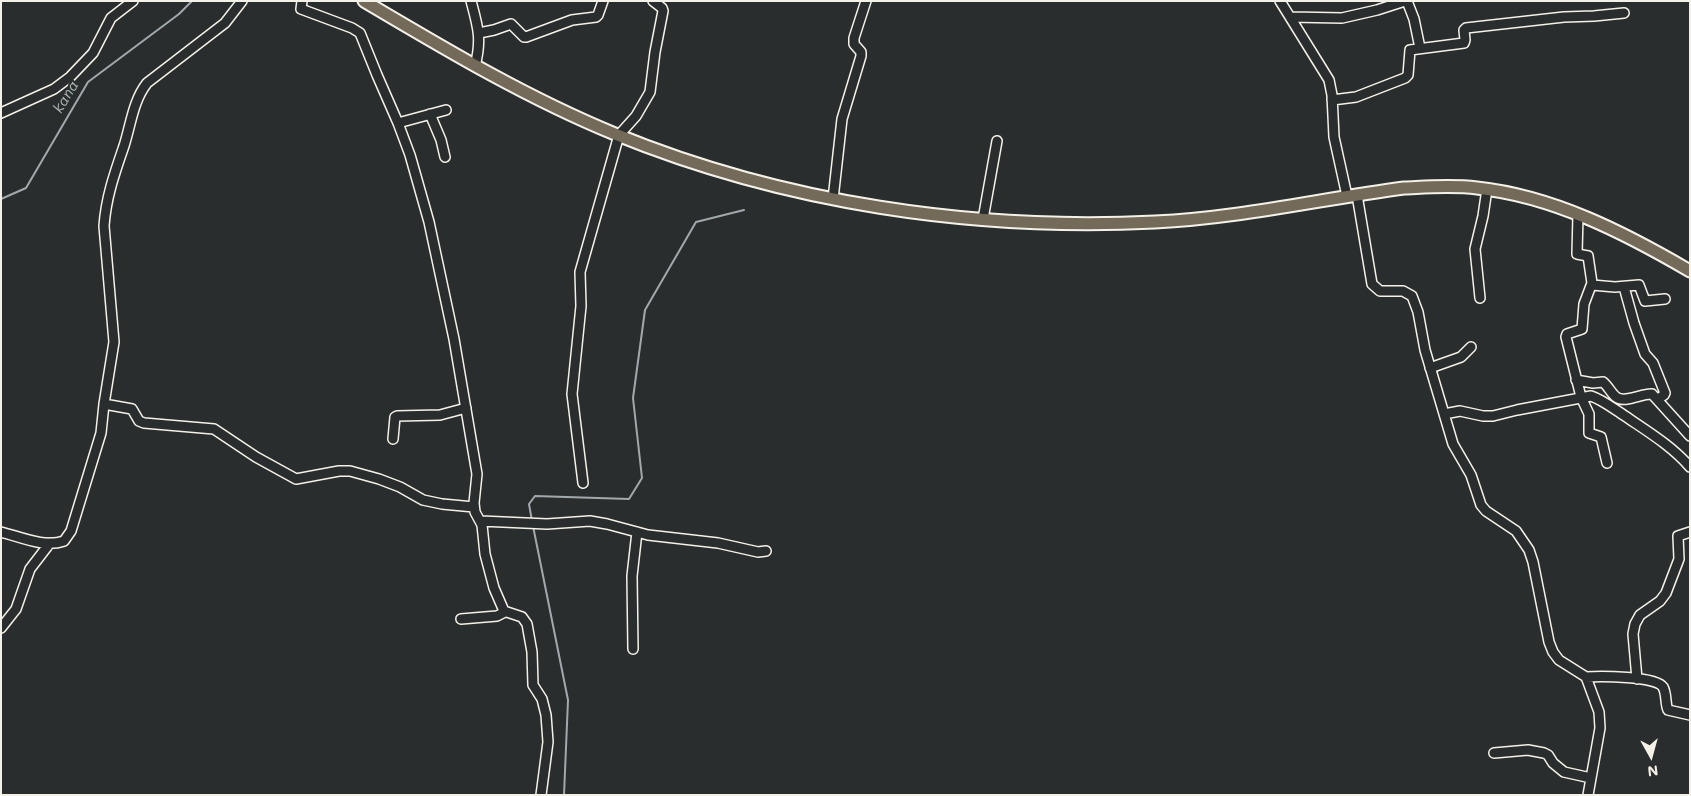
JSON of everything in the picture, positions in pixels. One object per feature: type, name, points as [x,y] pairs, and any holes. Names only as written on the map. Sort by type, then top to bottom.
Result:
[{"type":"main road","points":[[364,1],[475,66],[530,95],[619,136],[676,157],[751,180],[833,199],[891,209],[983,219],[1046,223],[1155,222],[1231,215],[1404,188],[1430,186],[1488,189],[1522,196],[1578,215],[1635,241],[1690,271]]},
{"type":"street","points":[[1,113],[54,89],[70,77],[94,52],[111,18],[132,1]]},
{"type":"street","points":[[1,532],[50,543],[64,541],[71,531],[102,428],[114,342],[105,213],[109,191],[135,105],[139,94],[147,83],[225,23],[242,1]]},
{"type":"street","points":[[302,1],[301,9],[352,28],[360,34],[398,123],[420,188],[454,339],[466,408],[477,479],[475,512],[481,520],[485,554],[491,577],[498,598],[506,612]]},
{"type":"street","points":[[471,1],[479,33],[480,50],[475,66]]},
{"type":"street","points":[[479,33],[511,24],[526,37],[572,20],[596,17],[603,1]]},
{"type":"street","points":[[584,483],[572,394],[581,306],[580,276],[589,237],[619,136],[639,112],[651,87],[655,52],[664,11],[653,1]]},
{"type":"street","points":[[833,199],[842,119],[862,56],[854,44],[854,38],[866,1]]},
{"type":"street","points":[[1291,18],[1342,18],[1406,1],[1414,19],[1420,48]]},
{"type":"street","points":[[1283,2],[1310,52],[1327,76],[1331,87],[1334,137],[1352,196],[1372,284],[1380,290],[1403,290],[1412,296],[1430,368],[1453,444],[1471,475],[1481,505],[1486,511],[1513,528],[1529,550],[1549,642],[1553,652],[1561,661],[1586,677],[1637,679],[1662,686],[1668,710],[1690,716]]},
{"type":"street","points":[[1332,100],[1356,97],[1405,78],[1408,75],[1409,50],[1464,43],[1464,30],[1466,28],[1564,17],[1600,16],[1624,12]]},
{"type":"street","points":[[398,123],[446,110]]},
{"type":"street","points":[[430,114],[441,140],[445,157]]},
{"type":"street","points":[[983,219],[997,141]]},
{"type":"street","points":[[1480,298],[1475,249],[1488,189]]},
{"type":"street","points":[[1578,215],[1577,254],[1588,256],[1592,285],[1584,304],[1582,329],[1566,336],[1581,397],[1589,414],[1589,433],[1601,437],[1607,463]]},
{"type":"street","points":[[1592,285],[1641,286],[1644,300],[1647,302],[1666,299]]},
{"type":"street","points":[[1624,286],[1645,354],[1654,363],[1665,393],[1658,399]]},
{"type":"street","points":[[1430,368],[1461,357],[1471,347]]},
{"type":"street","points":[[1576,380],[1593,383],[1603,382],[1616,397],[1621,399],[1652,394],[1690,436]]},
{"type":"street","points":[[1444,414],[1460,411],[1492,416],[1591,396],[1602,401],[1670,447],[1690,467]]},
{"type":"street","points":[[104,404],[132,409],[140,420],[150,425],[214,429],[256,457],[296,479],[339,471],[350,471],[379,478],[423,500],[474,507]]},
{"type":"street","points":[[393,439],[397,416],[440,415],[466,408]]},
{"type":"street","points":[[481,520],[547,524],[590,521],[669,538],[712,542],[760,552],[766,551]]},
{"type":"street","points":[[633,649],[632,576],[637,532]]},
{"type":"street","points":[[1637,679],[1635,624],[1640,615],[1660,601],[1666,593],[1679,559],[1678,536],[1690,532]]},
{"type":"street","points":[[1,628],[16,609],[30,569],[50,543]]},
{"type":"street","points":[[461,619],[497,616],[506,612],[522,617],[527,624],[532,652],[532,685],[542,699],[546,715],[548,742],[541,795]]},
{"type":"street","points":[[1586,677],[1597,707],[1600,722],[1598,747],[1588,795]]},
{"type":"street","points":[[1494,753],[1528,750],[1544,753],[1548,755],[1553,764],[1564,772],[1591,778]]},
{"type":"waterway","name":"kana","points":[[1,199],[26,188],[88,82],[179,14],[192,1]]},
{"type":"waterway","points":[[532,521],[529,504],[535,496],[629,499],[642,478],[633,398],[645,310],[696,222],[744,210]]},
{"type":"waterway","points":[[533,526],[568,700],[564,795]]}]
